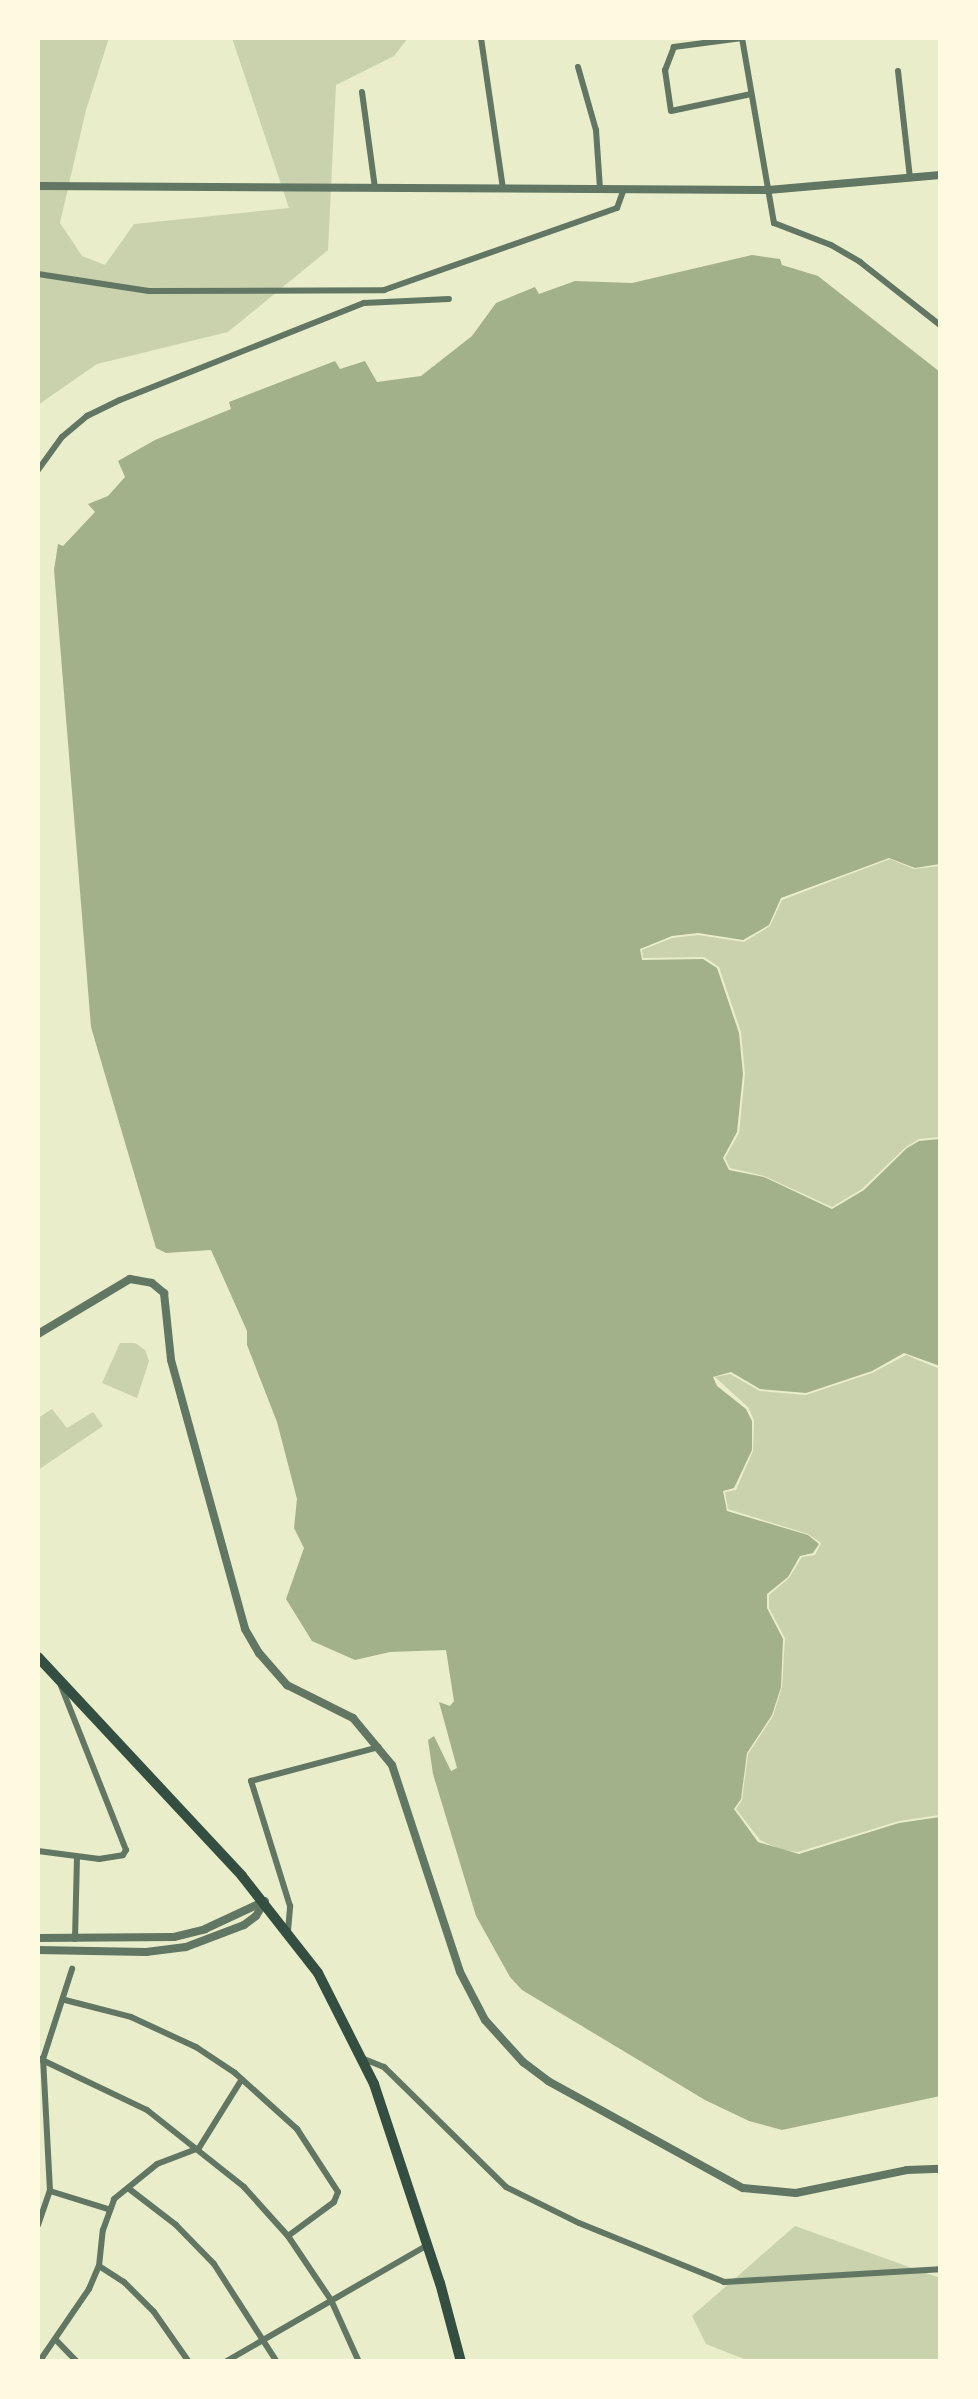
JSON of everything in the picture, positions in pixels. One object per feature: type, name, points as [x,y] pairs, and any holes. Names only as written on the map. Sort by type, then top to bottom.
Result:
[{"type":"highway","points":[[38,1657],[264,1901],[325,1986],[364,2058],[428,2245],[460,2362]]},
{"type":"street","points":[[481,38],[503,188]]},
{"type":"street","points":[[751,94],[671,111],[665,70],[674,48],[742,38],[774,223],[832,244],[940,325]]},
{"type":"street","points":[[578,67],[596,130],[600,188]]},
{"type":"street","points":[[898,71],[910,178]]},
{"type":"street","points":[[362,92],[376,189]]},
{"type":"street","points":[[38,186],[768,190],[940,176]]},
{"type":"street","points":[[38,274],[149,291],[384,290],[617,208],[624,189]]},
{"type":"street","points":[[38,470],[62,437],[88,416],[120,400],[364,303],[430,296],[449,298]]},
{"type":"street","points":[[38,1334],[130,1279],[152,1283],[164,1294],[171,1360],[245,1629],[259,1654],[288,1685],[353,1718],[392,1764],[470,1995],[502,2042],[548,2082],[743,2188],[796,2193],[907,2170],[940,2169]]},
{"type":"street","points":[[38,1851],[77,1858],[123,1855],[126,1845],[58,1679]]},
{"type":"street","points":[[288,1931],[290,1906],[251,1781],[380,1746]]},
{"type":"street","points":[[76,1938],[77,1858]]},
{"type":"street","points":[[38,1938],[152,1940],[185,1935],[264,1901]]},
{"type":"street","points":[[38,1950],[146,1952],[186,1947],[244,1925],[256,1916],[264,1901]]},
{"type":"street","points":[[38,2225],[50,2191],[40,2059],[65,2000],[72,1969]]},
{"type":"street","points":[[65,2000],[132,2017],[196,2046],[242,2079],[297,2129],[338,2192],[334,2202],[288,2236]]},
{"type":"street","points":[[364,2058],[384,2067],[506,2187],[579,2223],[724,2282],[940,2269]]},
{"type":"street","points":[[40,2059],[147,2110],[244,2187],[288,2236],[331,2300],[359,2362]]},
{"type":"street","points":[[39,2362],[100,2266],[108,2209],[157,2164],[199,2148],[242,2079]]},
{"type":"street","points":[[128,2188],[176,2225],[214,2264],[266,2338],[276,2362]]},
{"type":"street","points":[[50,2191],[108,2209]]},
{"type":"street","points":[[225,2362],[428,2245]]},
{"type":"street","points":[[100,2266],[124,2282],[154,2312],[189,2362]]},
{"type":"street","points":[[56,2340],[76,2362]]},
{"type":"shaded area","points":[[38,38],[109,38],[86,110],[60,223],[82,256],[105,265],[134,224],[289,208],[232,38],[408,38],[394,56],[336,85],[328,250],[228,332],[97,364],[38,405]]},
{"type":"shaded area","points":[[752,255],[780,259],[782,265],[818,276],[940,372],[940,864],[915,868],[889,858],[781,898],[769,925],[743,940],[698,933],[672,936],[640,949],[642,960],[703,959],[717,968],[739,1033],[743,1074],[737,1132],[723,1158],[729,1170],[764,1177],[832,1209],[864,1190],[907,1148],[919,1141],[940,1139],[940,1366],[904,1353],[872,1371],[806,1393],[760,1389],[731,1372],[713,1377],[717,1386],[746,1409],[752,1421],[752,1450],[734,1488],[723,1491],[727,1511],[808,1535],[819,1544],[813,1553],[800,1556],[788,1577],[767,1594],[767,1608],[783,1639],[781,1687],[772,1715],[747,1753],[741,1799],[734,1809],[758,1842],[799,1854],[899,1823],[940,1817],[940,2096],[782,2130],[749,2121],[705,2100],[522,1990],[510,1977],[476,1916],[433,1774],[428,1740],[434,1736],[451,1771],[457,1768],[439,1702],[450,1706],[454,1701],[446,1650],[390,1652],[355,1660],[312,1641],[286,1599],[304,1548],[294,1528],[297,1499],[277,1422],[247,1345],[247,1331],[211,1250],[166,1253],[156,1248],[91,1027],[54,570],[58,544],[63,546],[95,512],[88,504],[108,496],[125,477],[118,461],[155,440],[231,409],[229,402],[335,361],[340,369],[365,361],[377,382],[421,376],[472,336],[496,303],[535,287],[539,294],[575,281],[632,283]]},
{"type":"shaded area","points":[[890,859],[914,869],[940,866],[940,1137],[919,1139],[906,1147],[862,1189],[832,1207],[764,1176],[730,1168],[725,1158],[739,1133],[745,1074],[741,1032],[719,967],[704,957],[643,958],[642,950],[672,938],[698,935],[744,942],[770,926],[782,900]]},
{"type":"shaded area","points":[[120,1343],[135,1343],[145,1350],[149,1361],[137,1398],[102,1383]]},
{"type":"shaded area","points":[[906,1355],[940,1369],[940,1815],[899,1821],[798,1852],[781,1850],[760,1840],[736,1809],[742,1800],[748,1754],[773,1716],[782,1687],[785,1638],[769,1608],[769,1595],[789,1578],[802,1557],[815,1555],[821,1543],[808,1534],[728,1509],[725,1492],[736,1490],[753,1451],[754,1420],[748,1407],[715,1377],[730,1374],[760,1391],[806,1395],[872,1373]]},
{"type":"shaded area","points":[[52,1409],[67,1428],[93,1412],[103,1426],[38,1470],[38,1418]]},
{"type":"shaded area","points":[[795,2226],[940,2278],[940,2361],[749,2361],[706,2344],[692,2316]]}]
